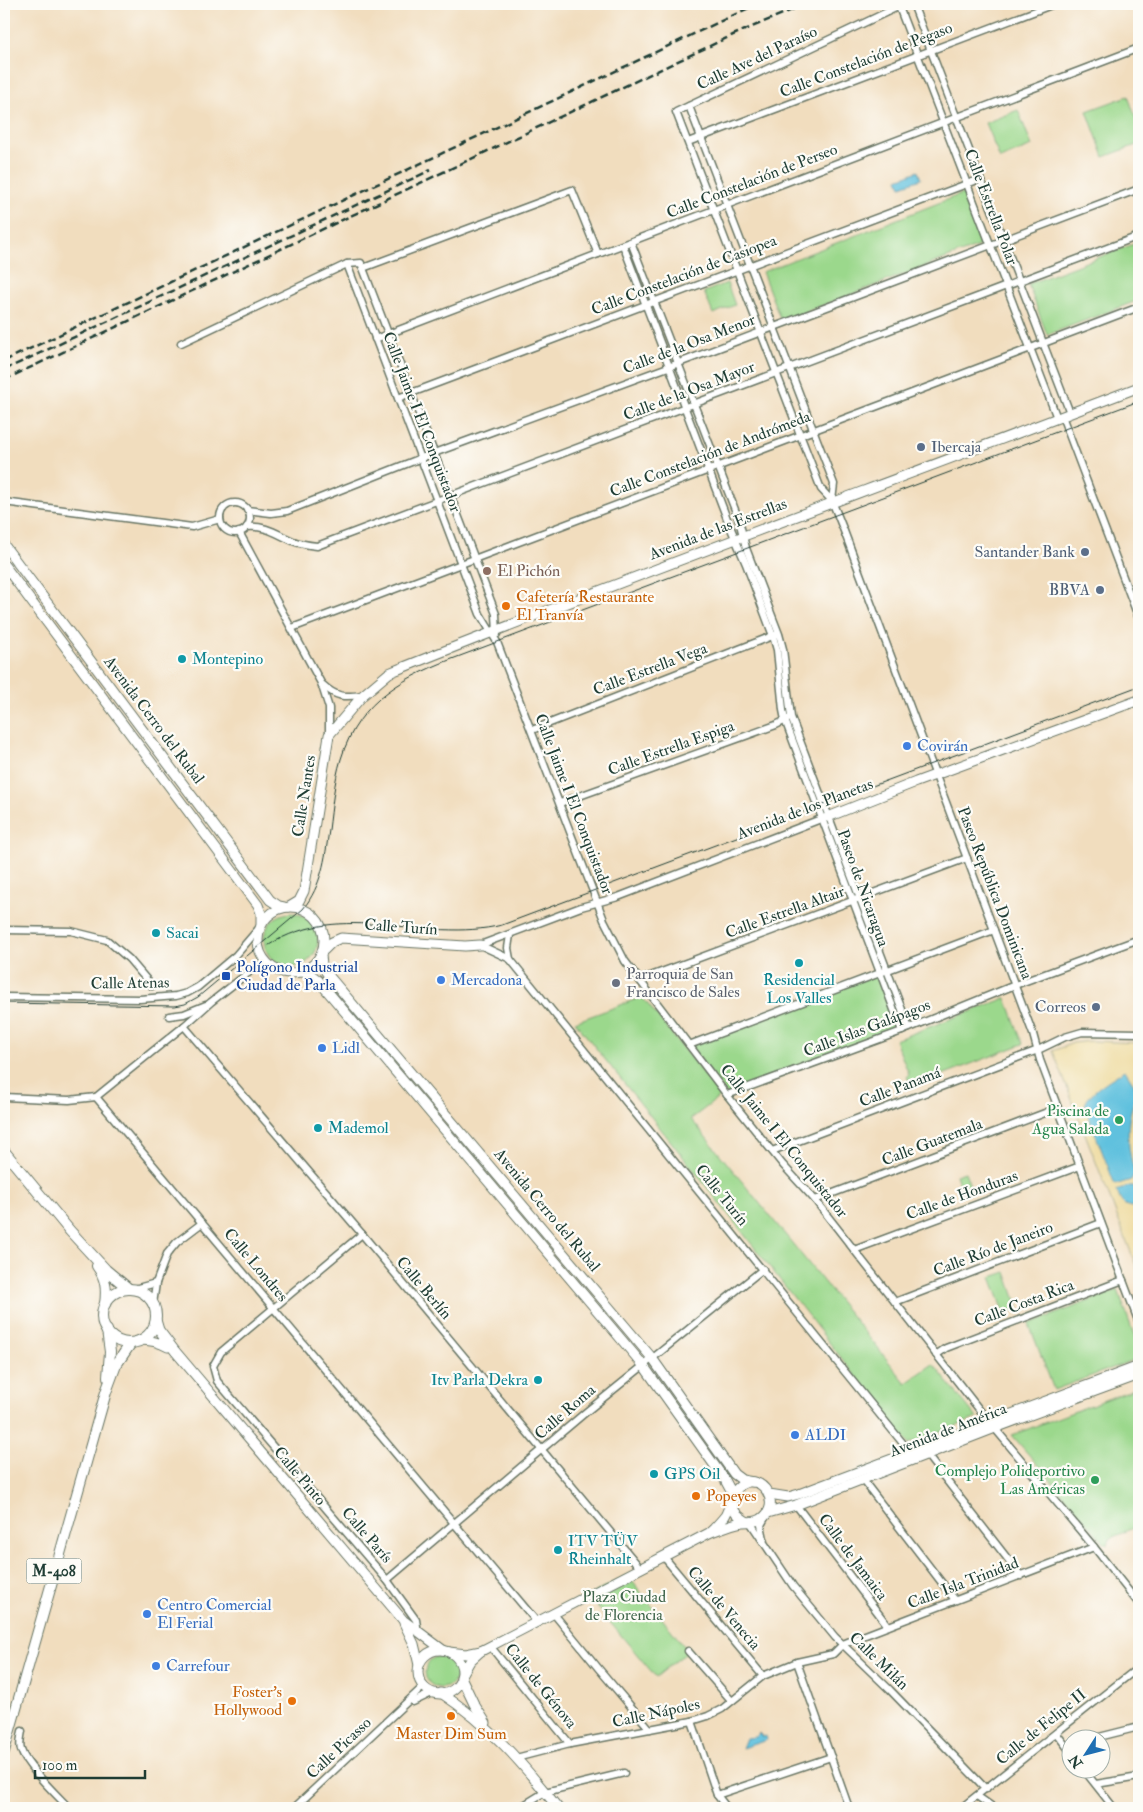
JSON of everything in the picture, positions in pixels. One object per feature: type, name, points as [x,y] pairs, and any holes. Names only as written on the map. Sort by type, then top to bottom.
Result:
[{"type":"main road","name":"M-408","points":[[4,1151],[102,1272],[106,1292],[103,1321],[107,1330],[110,1352],[106,1392]]},
{"type":"main road","name":"M-408","points":[[70,1231],[106,1270],[131,1289],[148,1295],[153,1304]]},
{"type":"main road","points":[[105,1304],[117,1292],[131,1289]]},
{"type":"main road","points":[[153,1304],[156,1320]]},
{"type":"main road","name":"M-408","points":[[4,1751],[106,1392],[116,1365],[135,1342],[147,1336],[156,1320]]},
{"type":"main road","points":[[107,1330],[114,1338],[120,1341],[135,1342]]},
{"type":"street","name":"Calle Estrella Polar","points":[[913,4],[1043,344],[1063,416],[1139,619]]},
{"type":"street","name":"Calle Constelación de Pegaso","points":[[688,142],[1054,4]]},
{"type":"street","name":"Calle Estrella Polar","points":[[901,5],[917,55],[1030,348],[1063,416]]},
{"type":"street","name":"Calle Ave del Paraíso","points":[[676,112],[901,5]]},
{"type":"street","name":"Calle Constelación de Perseo","points":[[375,339],[1139,48]]},
{"type":"street","name":"Paseo República Dominicana","points":[[689,106],[834,484],[832,502]]},
{"type":"street","name":"Paseo República Dominicana","points":[[676,112],[821,489],[832,502],[994,930],[1058,1108],[1139,1323]]},
{"type":"street","name":"Calle Constelación de Casiopea","points":[[398,398],[980,179]]},
{"type":"street","name":"Calle de la Osa Menor","points":[[247,510],[271,514],[287,511],[434,453],[679,363],[1139,189]]},
{"type":"street","points":[[180,343],[347,264],[362,265],[572,190],[598,254]]},
{"type":"street","name":"Calle de la Osa Mayor","points":[[247,527],[256,526],[273,531],[303,545],[317,546],[438,502],[1139,236]]},
{"type":"street","name":"Paseo de Nicaragua","points":[[631,242],[739,520],[739,537]]},
{"type":"street","name":"Paseo de Nicaragua","points":[[623,245],[708,470],[739,537],[776,635],[783,710],[826,818],[883,972],[902,1031]]},
{"type":"street","name":"Calle Jaime I El Conquistador","points":[[347,264],[480,614],[494,631],[604,920],[625,961],[727,1095],[815,1200],[992,1425],[1139,1604]]},
{"type":"street","name":"Calle Jaime I El Conquistador","points":[[362,265],[497,617],[494,631]]},
{"type":"street","name":"Calle Constelación de Andrómeda","points":[[292,628],[1139,307]]},
{"type":"street","name":"Avenida de las Estrellas","points":[[330,735],[362,695],[389,673],[739,537],[1139,387]]},
{"type":"street","points":[[4,502],[192,527],[220,519]]},
{"type":"street","points":[[231,504],[240,504],[247,510],[250,518],[247,527],[239,532],[226,530],[220,519],[223,509],[231,504]]},
{"type":"street","name":"Calle Nantes","points":[[239,532],[321,683],[329,708],[330,735],[304,891],[298,901],[286,907]]},
{"type":"street","name":"Avenida Cerro del Rubal","points":[[4,545],[270,900],[279,906],[286,907]]},
{"type":"street","name":"Avenida Cerro del Rubal","points":[[4,565],[258,905],[261,913],[260,926]]},
{"type":"street","name":"Calle Estrella Vega","points":[[532,730],[776,635]]},
{"type":"street","name":"Calle Nantes","points":[[321,683],[331,693],[339,696],[362,695]]},
{"type":"street","name":"Avenida de los Planetas","points":[[480,946],[597,902],[618,897],[908,785],[1139,700]]},
{"type":"street","name":"Calle Estrella Espiga","points":[[560,803],[788,719]]},
{"type":"street","name":"Calle Estrella Altair","points":[[640,980],[967,858]]},
{"type":"street","points":[[4,1097],[69,1100],[96,1097],[255,968],[271,967],[286,973],[300,972],[310,967],[322,953],[325,936],[315,916],[303,909],[286,907],[270,914],[260,926],[258,937],[259,946],[265,960],[271,967]]},
{"type":"street","name":"Calle Atenas","points":[[4,997],[146,998],[187,993],[198,987],[236,955],[260,926]]},
{"type":"street","points":[[4,930],[71,931],[107,940],[129,959],[161,997]]},
{"type":"street","points":[[689,1045],[994,930]]},
{"type":"street","points":[[510,935],[508,948],[510,959]]},
{"type":"street","name":"Calle Turín","points":[[322,953],[332,942],[341,938],[480,946],[510,959],[910,1452]]},
{"type":"street","name":"Calle Islas Galápagos","points":[[727,1095],[902,1031],[1014,985],[1139,939]]},
{"type":"street","name":"Avenida Cerro del Rubal","points":[[322,953],[322,965],[328,975],[652,1358],[734,1474],[742,1480],[753,1482]]},
{"type":"street","name":"Avenida Cerro del Rubal","points":[[300,972],[309,973],[318,980],[643,1365],[725,1480],[732,1497]]},
{"type":"street","name":"Paseo de Nicaragua","points":[[883,972],[909,1028]]},
{"type":"street","points":[[146,998],[150,994],[152,986]]},
{"type":"street","name":"Calle Atenas","points":[[169,1016],[184,1014],[211,1002]]},
{"type":"street","name":"Calle Berlín","points":[[184,1026],[362,1234],[641,1569]]},
{"type":"street","name":"Calle Panamá","points":[[772,1151],[1038,1050],[1065,1037],[1082,1032],[1139,1034]]},
{"type":"street","name":"Calle Londres","points":[[96,1097],[537,1622]]},
{"type":"street","name":"Calle Guatemala","points":[[815,1200],[1058,1108]]},
{"type":"street","name":"Calle de Honduras","points":[[854,1250],[1080,1166]]},
{"type":"street","points":[[153,1304],[156,1283],[167,1254],[177,1242],[202,1223]]},
{"type":"street","name":"Calle Río de Janeiro","points":[[895,1302],[1101,1224]]},
{"type":"street","points":[[274,1308],[362,1234]]},
{"type":"street","name":"Calle Roma","points":[[387,1580],[643,1365],[763,1269]]},
{"type":"street","name":"Calle Costa Rica","points":[[936,1354],[946,1348],[1123,1280]]},
{"type":"street","points":[[131,1289],[156,1283]]},
{"type":"street","name":"Calle París","points":[[274,1308],[221,1352],[213,1366],[217,1381],[387,1580],[416,1620],[419,1633]]},
{"type":"street","name":"Calle Pinto","points":[[156,1320],[159,1330],[175,1351],[403,1620],[446,1651]]},
{"type":"street","points":[[135,1342],[150,1340],[161,1343],[175,1351]]},
{"type":"street","name":"Avenida de América","points":[[767,1514],[863,1480],[992,1425],[1139,1366]]},
{"type":"street","name":"Avenida de América","points":[[769,1494],[788,1497],[799,1494],[910,1452],[1139,1375]]},
{"type":"street","points":[[926,1454],[1021,1576]]},
{"type":"street","points":[[863,1480],[955,1600]]},
{"type":"street","points":[[710,1534],[725,1515],[732,1497],[741,1485],[753,1482],[765,1488],[771,1502],[762,1525],[765,1543]]},
{"type":"street","points":[[732,1497],[734,1510],[738,1516],[748,1521]]},
{"type":"street","name":"Calle de Jamaica","points":[[796,1505],[888,1626]]},
{"type":"street","points":[[438,1693],[454,1688],[470,1661],[490,1646],[710,1534],[731,1525],[757,1521],[767,1514]]},
{"type":"street","name":"Calle Milán","points":[[748,1521],[793,1586],[843,1644],[986,1789]]},
{"type":"street","name":"Calle Isla Trinidad","points":[[843,1644],[1094,1547]]},
{"type":"street","name":"Calle de Venecia","points":[[664,1557],[763,1676]]},
{"type":"street","points":[[554,1614],[650,1729]]},
{"type":"street","name":"Calle Pinto","points":[[403,1620],[414,1644],[419,1665]]},
{"type":"street","name":"Calle Nápoles","points":[[516,1758],[570,1744],[692,1721],[708,1716],[722,1709],[763,1676],[797,1662],[833,1654],[843,1644]]},
{"type":"street","name":"Calle de Génova","points":[[490,1646],[570,1744]]},
{"type":"street","points":[[481,1651],[466,1654],[434,1651],[427,1654],[419,1665],[418,1673],[424,1686],[467,1710],[491,1731],[558,1808]]},
{"type":"street","points":[[446,1651],[458,1659],[461,1676],[474,1704],[491,1731]]},
{"type":"street","points":[[688,1651],[731,1700]]},
{"type":"street","points":[[797,1662],[849,1808]]},
{"type":"street","name":"Calle de Felipe II","points":[[960,1808],[1139,1667]]},
{"type":"street","name":"Calle Picasso","points":[[298,1807],[424,1686]]},
{"type":"street","name":"Calle Picasso","points":[[403,1708],[420,1697],[438,1693]]},
{"type":"street","points":[[692,1721],[717,1795],[727,1808]]},
{"type":"street","points":[[1110,1734],[1139,1727]]},
{"type":"street","points":[[22,1731],[21,1753],[69,1808]]},
{"type":"street","points":[[1056,1732],[1060,1736]]},
{"type":"street","points":[[717,1795],[831,1757]]},
{"type":"street","points":[[519,1808],[545,1792],[624,1773]]},
{"type":"street","points":[[1096,1784],[1139,1777]]},
{"type":"street","points":[[1093,1780],[1114,1808]]},
{"type":"street","points":[[977,1796],[994,1808]]},
{"type":"green space","points":[[1128,96],[1139,127],[1139,144],[1104,157],[1087,111]]},
{"type":"green space","points":[[1018,110],[1032,146],[1000,159],[985,123]]},
{"type":"green space","points":[[964,193],[984,244],[781,321],[762,272]]},
{"type":"green space","points":[[1139,242],[1139,300],[1047,335],[1028,284]]},
{"type":"green space","points":[[727,283],[735,305],[713,314],[704,292]]},
{"type":"green space","points":[[291,913],[301,915],[310,921],[316,930],[318,940],[316,950],[310,959],[301,965],[291,967],[281,965],[272,959],[266,950],[264,940],[266,930],[272,921],[281,915]]},
{"type":"green space","points":[[881,973],[901,1027],[727,1095],[690,1046]]},
{"type":"green space","points":[[642,997],[721,1096],[691,1119],[906,1383],[933,1364],[977,1418],[909,1444],[575,1022]]},
{"type":"green space","points":[[1006,998],[1023,1044],[911,1087],[907,1076],[909,1074],[895,1040]]},
{"type":"green space","points":[[965,1172],[972,1191],[963,1195],[956,1175]]},
{"type":"green space","points":[[1006,1272],[1019,1309],[1005,1314],[991,1277]]},
{"type":"green space","points":[[1118,1290],[1139,1349],[1139,1358],[1054,1390],[1029,1324]]},
{"type":"green space","name":"Complejo Polideportivo Las Américas","points":[[1139,1387],[1139,1525],[1110,1539],[1108,1545],[1105,1544],[1012,1435]]},
{"type":"green space","name":"Plaza Ciudad de Florencia","points":[[628,1576],[688,1651],[656,1677],[588,1596]]},
{"type":"green space","points":[[441,1656],[447,1657],[452,1661],[456,1666],[456,1678],[452,1683],[447,1687],[441,1688],[435,1687],[430,1683],[426,1678],[425,1672],[426,1666],[430,1661],[435,1657]]},
{"type":"sand","points":[[1091,1041],[1139,1043],[1139,1273],[1053,1051],[1073,1043]]},
{"type":"water","points":[[918,171],[921,179],[901,186],[898,179]]},
{"type":"water","points":[[1125,1070],[1135,1086],[1136,1092],[1138,1092],[1131,1112],[1128,1132],[1135,1173],[1131,1180],[1115,1185],[1085,1107],[1086,1102],[1094,1091]]},
{"type":"water","points":[[1133,1186],[1139,1191],[1139,1202],[1132,1207],[1123,1204],[1117,1191]]},
{"type":"water","points":[[759,1733],[763,1737],[766,1736],[767,1740],[742,1748],[746,1738],[755,1737]]},
{"type":"tram line","points":[[4,1003],[175,1006],[185,1004],[198,997],[303,909],[315,891],[322,871],[337,777],[349,738],[372,705],[387,692],[421,672],[1139,401]]},
{"type":"tram line","points":[[269,945],[297,932],[325,925],[354,923],[443,930],[473,929],[502,925],[1139,686]]},
{"type":"railway","points":[[4,361],[757,4]]},
{"type":"railway","points":[[4,380],[733,35],[806,4]]},
{"type":"railway","points":[[4,370],[431,170]]},
{"type":"place","name":"Ibercaja","points":[[921,447]]},
{"type":"place","name":"Santander Bank","points":[[1085,552]]},
{"type":"place","name":"El Pichón","points":[[487,571]]},
{"type":"place","name":"BBVA","points":[[1100,590]]},
{"type":"place","name":"Cafetería Restaurante El Tranvía","points":[[506,606]]},
{"type":"place","name":"Montepino","points":[[182,659]]},
{"type":"place","name":"Covirán","points":[[907,746]]},
{"type":"place","name":"Sacai","points":[[156,933]]},
{"type":"place","name":"Residencial Los Valles","points":[[799,963]]},
{"type":"place","name":"Polígono Industrial Ciudad de Parla","points":[[226,976]]},
{"type":"place","name":"Mercadona","points":[[441,980]]},
{"type":"place","name":"Parroquia de San Francisco de Sales","points":[[616,983]]},
{"type":"place","name":"Correos","points":[[1096,1007]]},
{"type":"place","name":"Lidl","points":[[322,1048]]},
{"type":"place","name":"Piscina de Agua Salada","points":[[1119,1120]]},
{"type":"place","name":"Mademol","points":[[318,1128]]},
{"type":"place","name":"Itv Parla Dekra","points":[[538,1380]]},
{"type":"place","name":"ALDI","points":[[795,1435]]},
{"type":"place","name":"GPS Oil","points":[[654,1474]]},
{"type":"place","name":"Complejo Polideportivo Las Américas","points":[[1095,1480]]},
{"type":"place","name":"Popeyes","points":[[696,1496]]},
{"type":"place","name":"ITV TÜV Rheinhalt","points":[[558,1550]]},
{"type":"place","name":"Centro Comercial El Ferial","points":[[147,1614]]},
{"type":"place","name":"Carrefour","points":[[156,1666]]},
{"type":"place","name":"Foster's Hollywood","points":[[292,1701]]},
{"type":"place","name":"Master Dim Sum","points":[[451,1716]]}]
